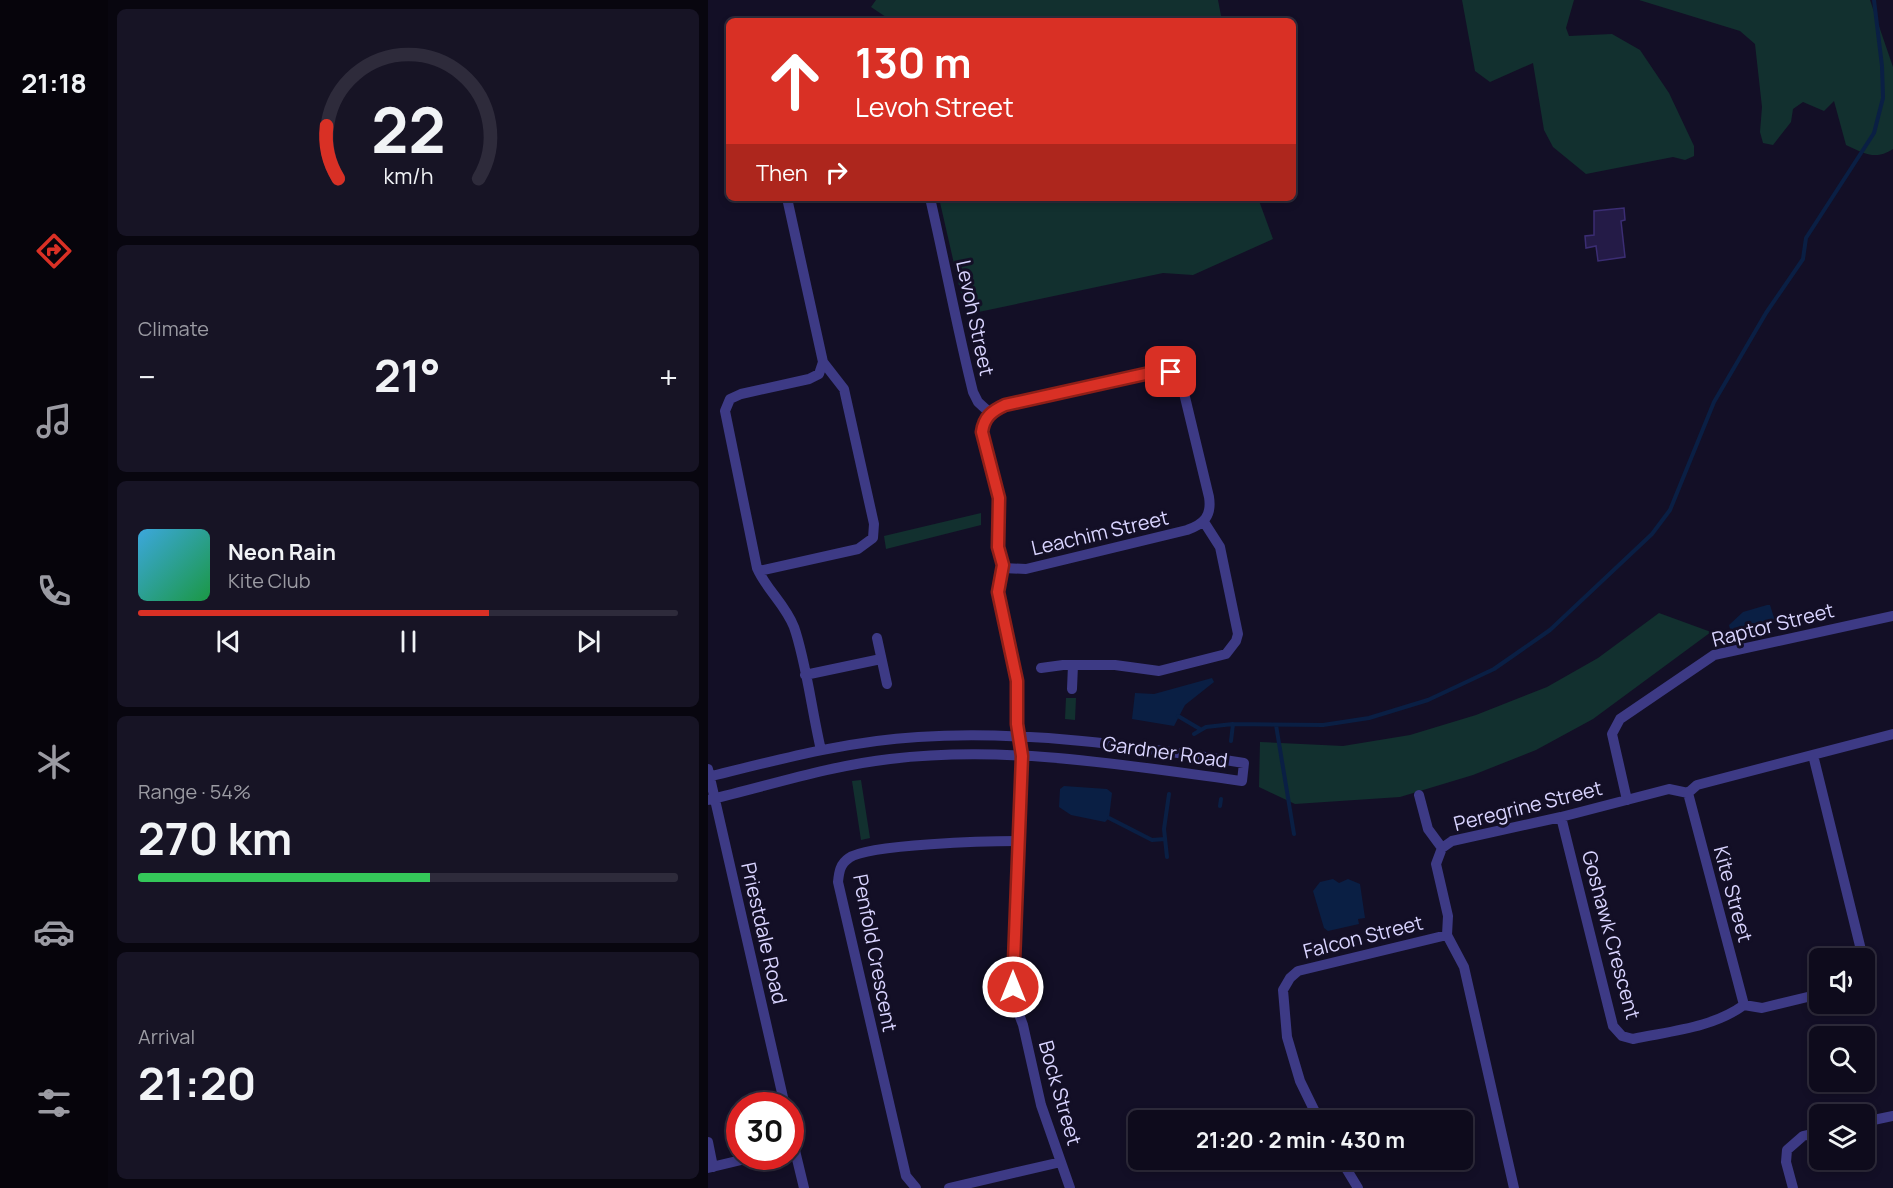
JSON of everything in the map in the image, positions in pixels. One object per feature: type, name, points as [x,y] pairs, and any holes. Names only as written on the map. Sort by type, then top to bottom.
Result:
[{"type":"street","points":[[759,571],[858,549],[873,538],[874,524],[844,389],[823,362],[788,201]]},
{"type":"street","name":"Levoh Street","points":[[931,201],[952,294],[955,320],[973,392],[978,402],[990,413]]},
{"type":"street","points":[[821,750],[794,627],[783,605],[763,580],[759,571],[725,411],[730,399],[741,393],[809,379],[819,374],[823,362]]},
{"type":"street","points":[[1022,756],[1017,681],[998,592],[1003,568],[998,547],[999,498],[982,432],[990,413],[1005,405],[1163,370],[1171,372],[1178,378],[1184,393],[1209,497],[1210,513],[1204,522],[1220,548],[1238,634],[1232,649],[1220,657],[1159,671],[1115,665],[1041,668]]},
{"type":"street","name":"Leachim Street","points":[[1003,568],[1026,569],[1187,530],[1204,522]]},
{"type":"street","name":"Raptor Street","points":[[1627,800],[1612,734],[1620,719],[1714,655],[1893,616]]},
{"type":"street","points":[[877,638],[886,684]]},
{"type":"street","points":[[804,675],[881,659]]},
{"type":"street","points":[[1072,689],[1073,665]]},
{"type":"street","name":"Peregrine Street","points":[[1514,1188],[1464,967],[1447,935],[1448,916],[1436,864],[1442,848],[1452,842],[1668,789],[1688,793],[1697,785],[1893,734]]},
{"type":"street","name":"Gardner Road","points":[[709,774],[821,750],[917,737],[1019,736],[1144,747],[1244,763],[1242,781],[1091,760],[1022,756],[933,755],[888,759],[760,785],[711,799]]},
{"type":"street","points":[[1813,755],[1861,948]]},
{"type":"street","name":"Bock Street","points":[[1022,756],[1012,972],[1014,1001],[1023,1025],[1041,1105],[1070,1188]]},
{"type":"street","name":"Priestdale Road","points":[[709,774],[711,799],[782,1092]]},
{"type":"street","name":"Kite Street","points":[[1688,793],[1744,1005]]},
{"type":"street","points":[[1419,795],[1428,829],[1442,848]]},
{"type":"street","name":"Goshawk Crescent","points":[[1561,817],[1613,1026],[1622,1036],[1633,1039],[1708,1023],[1729,1016],[1744,1005],[1762,1008],[1809,997]]},
{"type":"street","name":"Penfold Crescent","points":[[916,1188],[906,1176],[894,1127],[838,882],[839,871],[848,858],[862,853],[943,844],[1019,841]]},
{"type":"street","name":"Falcon Street","points":[[1314,1110],[1300,1081],[1287,1037],[1283,990],[1290,978],[1298,971],[1447,935]]},
{"type":"street","points":[[1875,1120],[1893,1116]]},
{"type":"street","points":[[1793,1188],[1786,1162],[1787,1150],[1803,1136],[1809,1135]]},
{"type":"street","points":[[708,1142],[711,1167],[726,1163]]},
{"type":"street","points":[[949,1188],[1061,1162]]},
{"type":"street","points":[[799,1170],[804,1188]]},
{"type":"street","points":[[1347,1170],[1358,1188]]},
{"type":"green space","points":[[876,0],[1218,0],[1221,18],[888,18],[871,7]]},
{"type":"green space","points":[[1462,0],[1574,0],[1566,28],[1569,36],[1612,34],[1640,50],[1669,93],[1694,146],[1694,156],[1685,160],[1673,157],[1586,174],[1553,147],[1544,130],[1533,63],[1490,82],[1475,71]]},
{"type":"green space","points":[[1639,0],[1870,0],[1893,67],[1893,149],[1881,155],[1875,155],[1846,145],[1834,101],[1824,111],[1803,102],[1793,109],[1791,122],[1773,145],[1763,143],[1760,132],[1762,107],[1755,44],[1740,31]]},
{"type":"green space","points":[[940,201],[1259,201],[1273,239],[1193,275],[1163,273],[969,314],[960,290]]},
{"type":"green space","points":[[981,513],[981,525],[886,549],[884,536]]},
{"type":"green space","points":[[1659,613],[1711,632],[1593,719],[1536,750],[1473,775],[1400,797],[1295,804],[1259,787],[1260,742],[1343,746],[1410,735],[1476,715],[1547,687],[1598,658]]},
{"type":"green space","points":[[1066,698],[1076,698],[1075,720],[1065,719]]},
{"type":"green space","points":[[861,780],[870,838],[861,840],[852,781]]},
{"type":"water","points":[[1770,605],[1775,621],[1773,625],[1731,633],[1729,625],[1743,612]]},
{"type":"water","points":[[1212,678],[1214,682],[1185,705],[1174,726],[1132,719],[1135,693],[1154,694]]},
{"type":"water","points":[[1064,786],[1107,789],[1112,793],[1109,818],[1105,822],[1071,815],[1059,807],[1060,789]]},
{"type":"water","points":[[1333,879],[1339,883],[1348,879],[1360,884],[1365,918],[1358,919],[1359,924],[1328,931],[1324,928],[1313,891],[1320,882]]},
{"type":"building","points":[[1624,208],[1625,220],[1621,221],[1625,257],[1598,261],[1596,246],[1586,248],[1585,236],[1594,235],[1594,211]]},
{"type":"waterway","points":[[1194,734],[1206,727],[1233,724],[1323,725],[1369,718],[1428,700],[1494,669],[1550,630],[1652,534],[1670,510],[1714,402],[1766,313],[1803,259],[1806,238],[1874,133],[1883,98],[1882,66],[1874,0]]},
{"type":"waterway","points":[[1178,716],[1200,729]]},
{"type":"waterway","points":[[1231,741],[1233,724]]},
{"type":"waterway","points":[[1276,725],[1294,834]]},
{"type":"waterway","points":[[1167,857],[1164,829],[1169,794]]},
{"type":"waterway","points":[[1220,806],[1221,799]]},
{"type":"waterway","points":[[1109,818],[1152,840],[1165,839]]},
{"type":"route","points":[[1013,987],[1022,756],[1017,724],[1017,681],[998,592],[1003,565],[998,547],[999,498],[982,432],[983,424],[988,415],[1005,405],[1163,370],[1171,372]]}]
